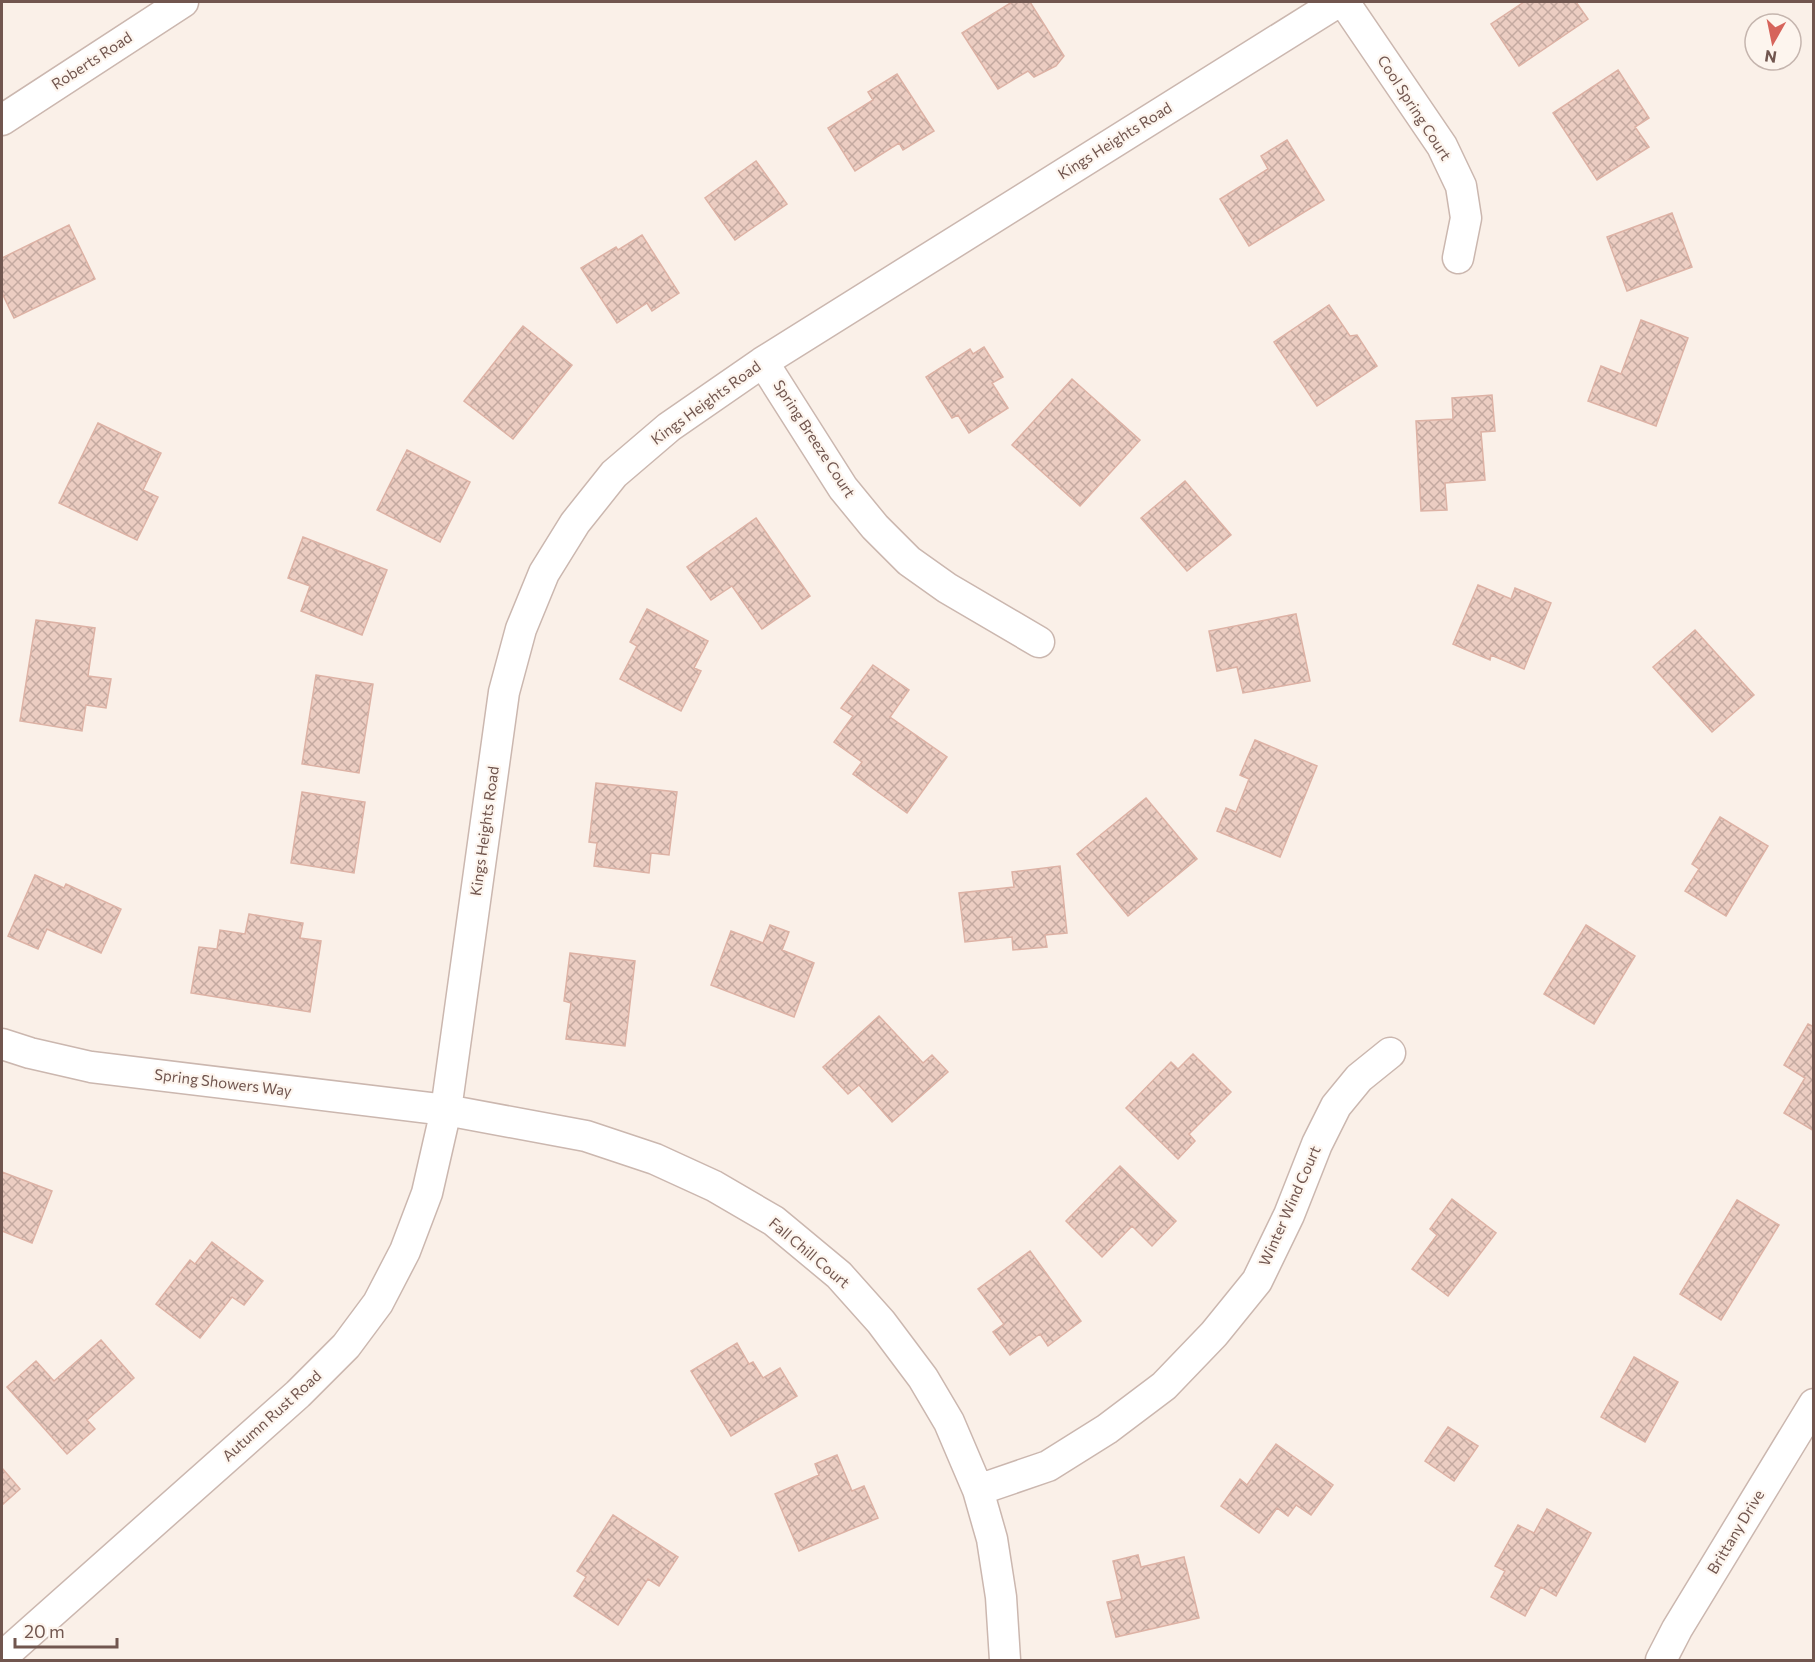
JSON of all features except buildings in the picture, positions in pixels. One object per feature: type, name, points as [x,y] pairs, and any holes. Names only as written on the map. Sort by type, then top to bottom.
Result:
[{"type":"street","name":"Roberts Road","points":[[2,120],[183,2]]},
{"type":"street","name":"Kings Heights Road","points":[[446,1110],[504,692],[521,630],[540,582],[575,523],[614,474],[669,427],[763,362],[1338,2]]},
{"type":"street","name":"Cool Spring Court","points":[[1344,2],[1442,146],[1461,186],[1466,218],[1458,258]]},
{"type":"street","name":"Spring Breeze Court","points":[[763,362],[843,488],[875,527],[909,561],[947,588],[1039,642]]},
{"type":"street","name":"Spring Showers Way","points":[[2,1044],[91,1067],[446,1110]]},
{"type":"street","name":"Winter Wind Court","points":[[978,1490],[1048,1466],[1107,1429],[1164,1386],[1214,1334],[1257,1281],[1289,1215],[1317,1144],[1336,1106],[1359,1078],[1390,1053]]},
{"type":"street","name":"Fall Chill Court","points":[[446,1110],[586,1136],[655,1159],[714,1186],[774,1221],[839,1275],[888,1331],[923,1378],[949,1422],[978,1490],[992,1539],[1001,1597],[1005,1660]]},
{"type":"street","name":"Autumn Rust Road","points":[[2,1657],[298,1394],[346,1346],[378,1302],[405,1251],[427,1193],[446,1110]]},
{"type":"street","name":"Brittany Drive","points":[[1661,1660],[1677,1629],[1814,1404]]}]
